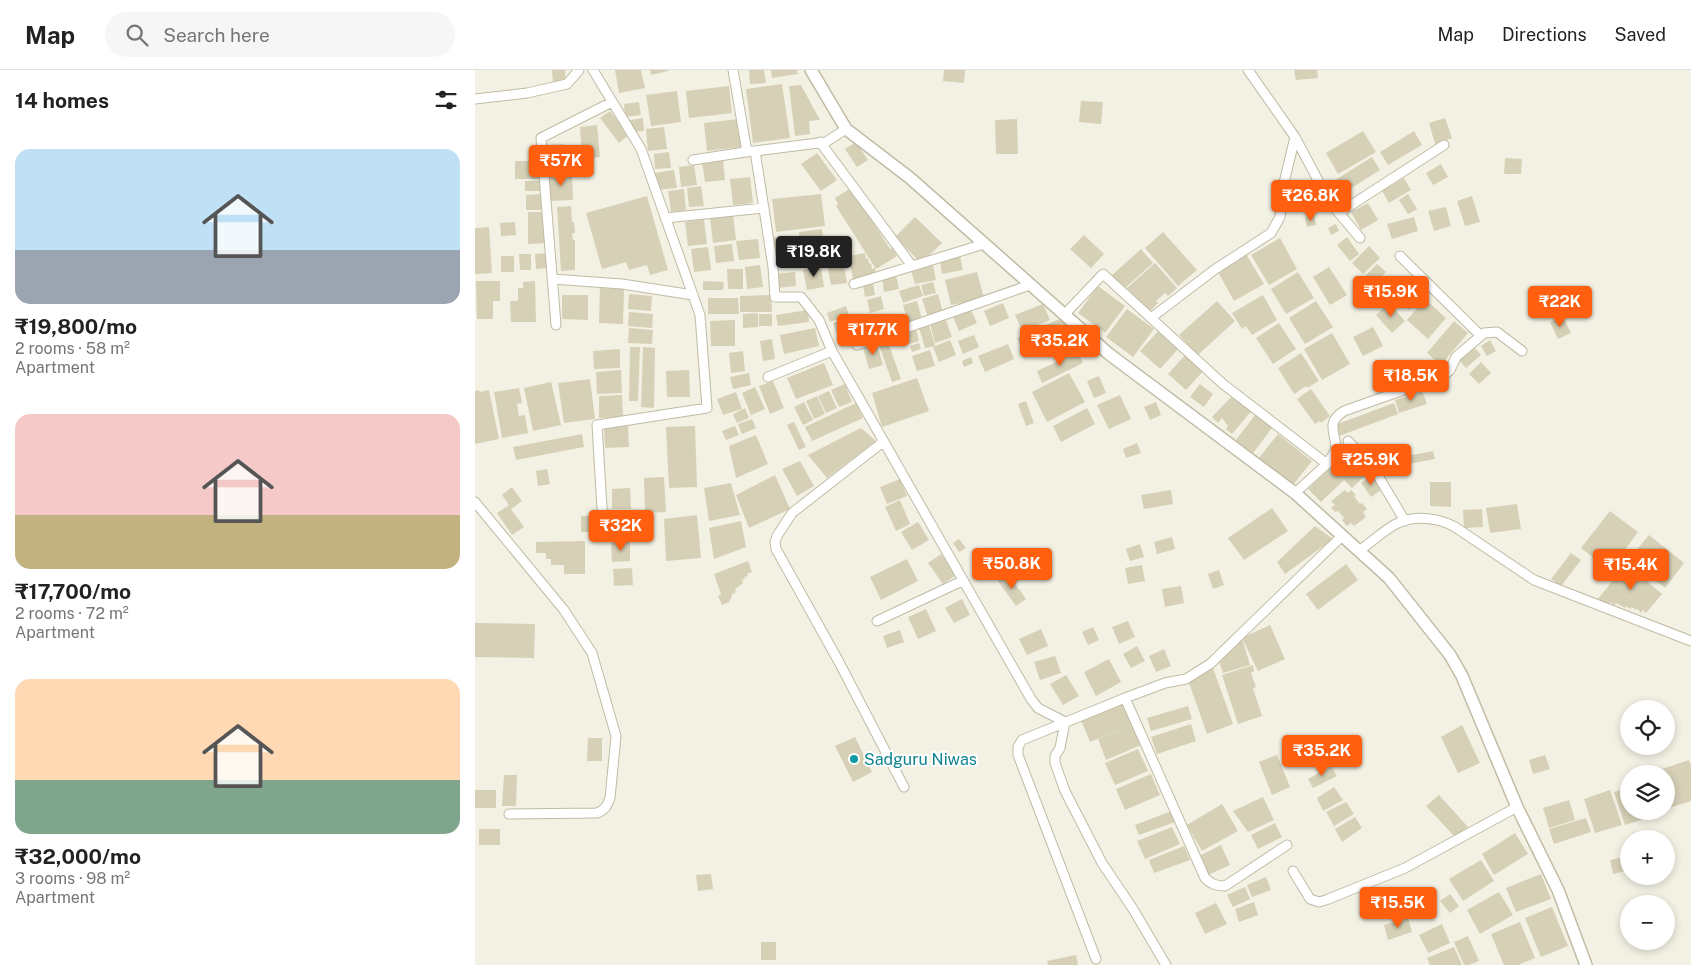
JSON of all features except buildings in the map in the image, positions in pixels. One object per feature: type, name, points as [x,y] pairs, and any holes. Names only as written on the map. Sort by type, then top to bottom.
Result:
[{"type":"street","points":[[475,99],[527,93],[567,84],[579,70]]},
{"type":"street","points":[[593,70],[641,149],[700,314],[707,408],[597,425],[603,524]]},
{"type":"street","points":[[733,70],[764,208],[773,267],[775,297],[801,297],[819,320],[832,351],[1031,700],[1038,708],[1065,722]]},
{"type":"street","points":[[811,70],[847,129],[910,178],[1109,354],[1295,493],[1389,578],[1450,655],[1462,676],[1517,807],[1558,890],[1587,965]]},
{"type":"street","points":[[1248,70],[1295,136],[1329,201],[1360,238]]},
{"type":"street","points":[[557,325],[541,138],[612,102]]},
{"type":"street","points":[[693,160],[826,142],[847,129]]},
{"type":"street","points":[[1151,318],[1214,270],[1271,232],[1280,217],[1283,187],[1295,136]]},
{"type":"street","points":[[820,142],[912,266]]},
{"type":"street","points":[[1339,212],[1444,145]]},
{"type":"street","points":[[665,218],[764,208]]},
{"type":"street","points":[[854,284],[984,244]]},
{"type":"street","points":[[1400,256],[1480,335]]},
{"type":"street","points":[[1064,315],[1103,274],[1223,384],[1327,464]]},
{"type":"street","points":[[552,279],[622,284],[693,295]]},
{"type":"street","points":[[857,345],[1030,285]]},
{"type":"street","points":[[1295,493],[1327,464],[1336,450],[1332,426],[1339,414],[1382,396],[1443,376],[1450,370],[1456,357],[1480,335],[1497,332],[1522,351]]},
{"type":"street","points":[[768,377],[832,351]]},
{"type":"street","points":[[1347,441],[1374,469],[1405,520]]},
{"type":"street","points":[[883,442],[792,513],[775,542],[776,549],[839,662],[904,787]]},
{"type":"street","points":[[475,502],[564,610],[593,653],[616,736],[610,798],[608,805],[603,810],[597,813],[509,814]]},
{"type":"street","points":[[1360,550],[1405,520],[1444,521],[1534,580],[1691,641]]},
{"type":"street","points":[[1096,959],[1018,756],[1018,747],[1022,740],[1125,698],[1165,683],[1186,678],[1210,664],[1342,536]]},
{"type":"street","points":[[877,621],[962,581]]},
{"type":"street","points":[[1125,698],[1205,878],[1210,883],[1225,886],[1287,845]]},
{"type":"street","points":[[1065,722],[1060,748],[1055,756],[1055,763],[1065,791],[1103,863],[1166,965]]},
{"type":"street","points":[[1293,870],[1311,899],[1319,902],[1405,868],[1517,807]]},
{"type":"place","name":"Sadguru Niwas","points":[[854,759]]}]
